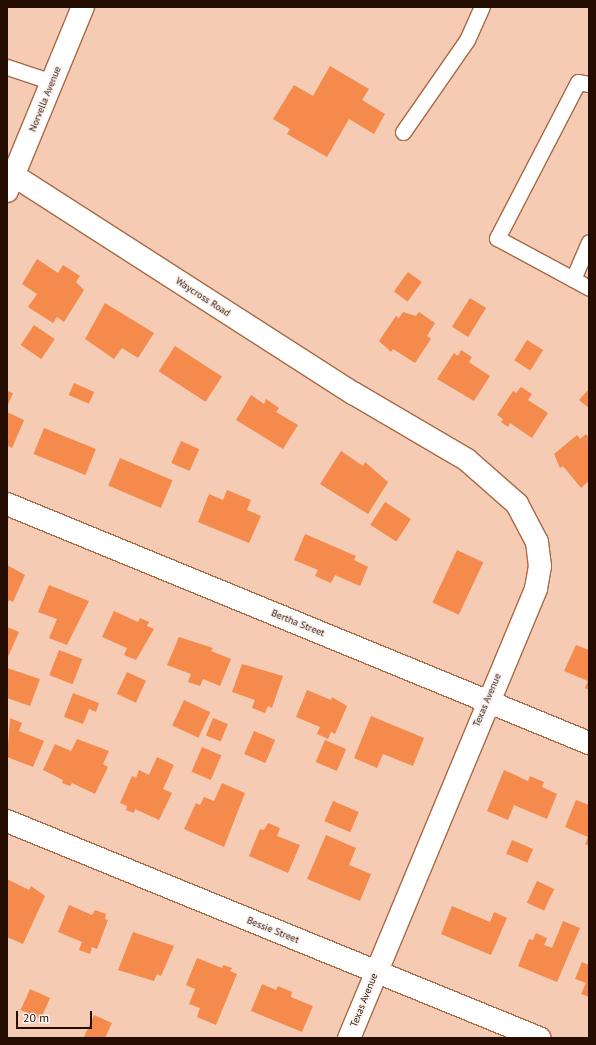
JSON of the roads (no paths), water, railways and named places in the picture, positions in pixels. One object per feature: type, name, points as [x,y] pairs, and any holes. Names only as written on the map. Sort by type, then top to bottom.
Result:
[{"type":"street","name":"Norvella Avenue","points":[[10,183],[83,7]]},
{"type":"street","name":"Waycross Road","points":[[10,183],[393,417]]},
{"type":"street","name":"Texas Avenue","points":[[348,1038],[486,701],[536,589],[540,566],[537,542],[517,504],[491,478],[393,417]]},
{"type":"street","name":"Bertha Street","points":[[7,504],[589,743]]},
{"type":"street","name":"Bessie Street","points":[[7,821],[539,1038]]},
{"type":"lane","points":[[403,132],[467,40],[482,7]]},
{"type":"lane","points":[[7,67],[52,82]]},
{"type":"lane","points":[[589,84],[578,82],[497,238],[589,288]]},
{"type":"lane","points":[[574,279],[589,242]]}]
